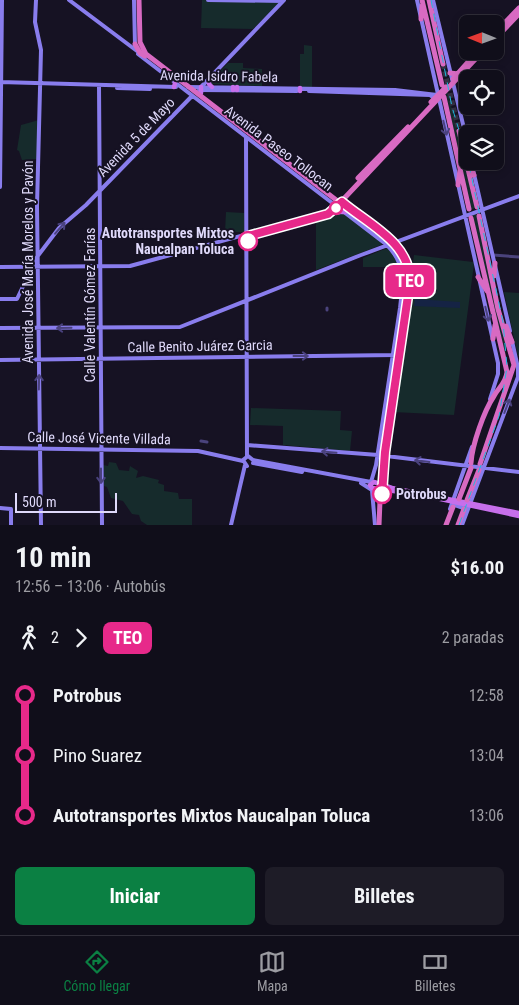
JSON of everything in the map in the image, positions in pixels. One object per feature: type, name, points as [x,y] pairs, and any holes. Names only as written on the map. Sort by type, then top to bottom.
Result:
[{"type":"highway","points":[[421,0],[421,19]]},
{"type":"highway","points":[[421,0],[445,87]]},
{"type":"highway","points":[[429,0],[444,64]]},
{"type":"highway","points":[[138,2],[142,52]]},
{"type":"highway","points":[[504,28],[519,8]]},
{"type":"highway","points":[[504,30],[519,15]]},
{"type":"highway","points":[[435,26],[443,44]]},
{"type":"highway","points":[[135,44],[140,53],[142,52]]},
{"type":"highway","name":"Avenida Paseo Tollocan","points":[[142,52],[163,69]]},
{"type":"highway","name":"Avenida Paseo Tollocan","points":[[142,52],[287,164]]},
{"type":"highway","points":[[452,83],[470,60]]},
{"type":"highway","points":[[339,204],[345,195],[438,98],[445,87],[452,83],[474,60]]},
{"type":"highway","points":[[450,73],[458,74]]},
{"type":"highway","points":[[438,98],[459,161]]},
{"type":"highway","points":[[339,204],[360,177],[438,98]]},
{"type":"highway","name":"Avenida Paseo Tollocan","points":[[246,134],[390,244],[403,260],[409,279],[380,457],[378,525]]},
{"type":"highway","points":[[256,145],[264,147]]},
{"type":"highway","points":[[458,185],[459,170]]},
{"type":"highway","points":[[461,170],[466,209]]},
{"type":"highway","points":[[470,170],[482,207]]},
{"type":"highway","points":[[472,170],[474,174]]},
{"type":"highway","points":[[458,525],[467,506],[514,370],[514,361],[502,322],[493,281],[482,217]]},
{"type":"highway","points":[[445,525],[469,466],[472,451],[493,396],[505,382],[507,375],[496,320],[471,218]]},
{"type":"highway","name":"Avenida Paseo Tollocan","points":[[390,244],[404,268],[402,316]]},
{"type":"highway","points":[[493,281],[495,263]]},
{"type":"highway","points":[[478,277],[490,295]]},
{"type":"highway","points":[[493,339],[496,320]]},
{"type":"highway","points":[[502,322],[512,342]]},
{"type":"highway","points":[[387,407],[391,417]]},
{"type":"main road","points":[[0,187],[2,0]]},
{"type":"main road","name":"Avenida José María Morelos y Pavón","points":[[36,0],[35,19],[40,48],[38,267],[41,525]]},
{"type":"main road","points":[[70,0],[142,52],[182,78],[192,87]]},
{"type":"main road","points":[[208,0],[284,1]]},
{"type":"main road","points":[[433,0],[463,125]]},
{"type":"main road","points":[[277,1],[278,7]]},
{"type":"main road","name":"Avenida 5 de Mayo","points":[[0,299],[16,299],[38,255],[61,226],[101,190],[192,96],[200,91],[209,78],[284,1]]},
{"type":"main road","points":[[138,2],[141,20],[142,52]]},
{"type":"main road","points":[[138,2],[135,19],[135,44],[142,52]]},
{"type":"main road","points":[[135,19],[137,21],[141,20]]},
{"type":"main road","points":[[421,19],[458,185],[466,209],[465,216],[498,366],[497,378],[469,466]]},
{"type":"main road","name":"Avenida Paseo Tollocan","points":[[142,52],[143,58],[178,86],[233,122]]},
{"type":"main road","points":[[178,86],[182,78]]},
{"type":"main road","points":[[209,78],[208,83],[212,87]]},
{"type":"main road","name":"Avenida Isidro Fabela","points":[[0,85],[178,86],[192,87],[200,91],[212,87],[235,89],[395,90],[438,98]]},
{"type":"main road","name":"Avenida Isidro Fabela","points":[[99,86],[178,86],[200,91],[235,89]]},
{"type":"main road","name":"Calle Valentín Gómez Farías","points":[[99,86],[102,525]]},
{"type":"main road","name":"Avenida Isidro Fabela","points":[[299,90],[430,95],[438,98]]},
{"type":"main road","points":[[198,100],[200,91]]},
{"type":"main road","name":"Avenida Paseo Tollocan","points":[[200,91],[233,122]]},
{"type":"main road","points":[[232,525],[248,445],[246,134]]},
{"type":"main road","name":"Avenida Paseo Tollocan","points":[[246,134],[256,145],[287,164]]},
{"type":"main road","points":[[473,170],[482,207],[482,217],[495,263],[518,368],[518,377],[481,467]]},
{"type":"main road","points":[[466,209],[468,212],[519,196]]},
{"type":"main road","points":[[329,212],[339,204]]},
{"type":"main road","points":[[329,212],[339,204]]},
{"type":"main road","points":[[0,267],[130,266],[329,212],[339,204]]},
{"type":"main road","points":[[0,328],[180,327],[465,216],[482,207]]},
{"type":"main road","points":[[467,224],[468,219],[476,216],[482,217]]},
{"type":"main road","name":"Avenida Paseo Tollocan","points":[[378,525],[374,506],[391,417],[409,279]]},
{"type":"main road","name":"Avenida Paseo Tollocan","points":[[378,525],[381,508],[378,487],[378,454],[387,407],[403,291]]},
{"type":"main road","name":"Calle Benito Juárez Garcia","points":[[0,360],[400,355]]},
{"type":"main road","points":[[392,360],[397,359],[399,362]]},
{"type":"main road","points":[[248,445],[378,454],[519,472]]},
{"type":"main road","name":"Calle José Vicente Villada","points":[[0,448],[198,451],[200,449],[246,460]]},
{"type":"main road","points":[[246,460],[422,495],[467,506]]},
{"type":"main road","points":[[246,460],[253,462]]},
{"type":"main road","points":[[454,502],[464,507],[519,514]]},
{"type":"main road","points":[[462,525],[467,506]]},
{"type":"main road","points":[[0,508],[11,509],[11,525]]},
{"type":"street","points":[[493,255],[519,257]]},
{"type":"street","points":[[201,441],[207,442]]},
{"type":"green space","points":[[202,0],[278,2],[278,4],[253,29],[201,28]]},
{"type":"green space","points":[[304,45],[312,46],[312,87],[300,87],[300,54],[304,54]]},
{"type":"green space","points":[[228,63],[243,63],[243,68],[262,69],[262,86],[210,84],[211,80]]},
{"type":"green space","points":[[448,92],[459,139],[459,154],[446,94]]},
{"type":"green space","points":[[39,120],[37,159],[22,160],[17,150],[21,125]]},
{"type":"green space","points":[[462,170],[466,170],[475,208],[471,210]]},
{"type":"green space","points":[[226,212],[244,213],[244,232],[225,232]]},
{"type":"green space","points":[[343,213],[382,242],[381,245],[316,270],[316,219]]},
{"type":"green space","points":[[476,213],[506,343],[506,357],[472,215]]},
{"type":"green space","points":[[387,248],[392,252],[399,267],[363,267],[363,258]]},
{"type":"green space","points":[[414,255],[473,262],[474,264],[454,415],[393,412]]},
{"type":"green space","points":[[504,292],[519,293],[519,356],[518,356]]},
{"type":"green space","points":[[251,408],[341,411],[340,430],[352,431],[350,451],[283,445],[283,426],[250,425]]},
{"type":"green space","points":[[109,462],[116,463],[119,470],[129,471],[130,466],[138,471],[136,478],[143,476],[159,480],[158,483],[164,485],[164,491],[178,493],[179,499],[192,499],[192,525],[147,525],[141,521],[139,515],[132,514],[123,501],[111,498],[107,487],[104,486],[103,465],[108,466]]},
{"type":"water","points":[[415,299],[460,302],[460,308],[414,306]]},
{"type":"tunnel","points":[[443,64],[459,131]]},
{"type":"railway","points":[[431,0],[452,107],[459,130]]},
{"type":"railway","points":[[459,525],[499,416],[507,367],[503,322],[470,170]]},
{"type":"bus line","name":"TEO","points":[[248,241],[248,236],[328,214],[342,202],[394,242],[402,252],[407,264],[410,282],[385,452],[382,494]]},
{"type":"place","name":"Autotransportes Mixtos Naucalpan Toluca","points":[[248,241]]},
{"type":"place","name":"Potrobus","points":[[382,494]]}]
